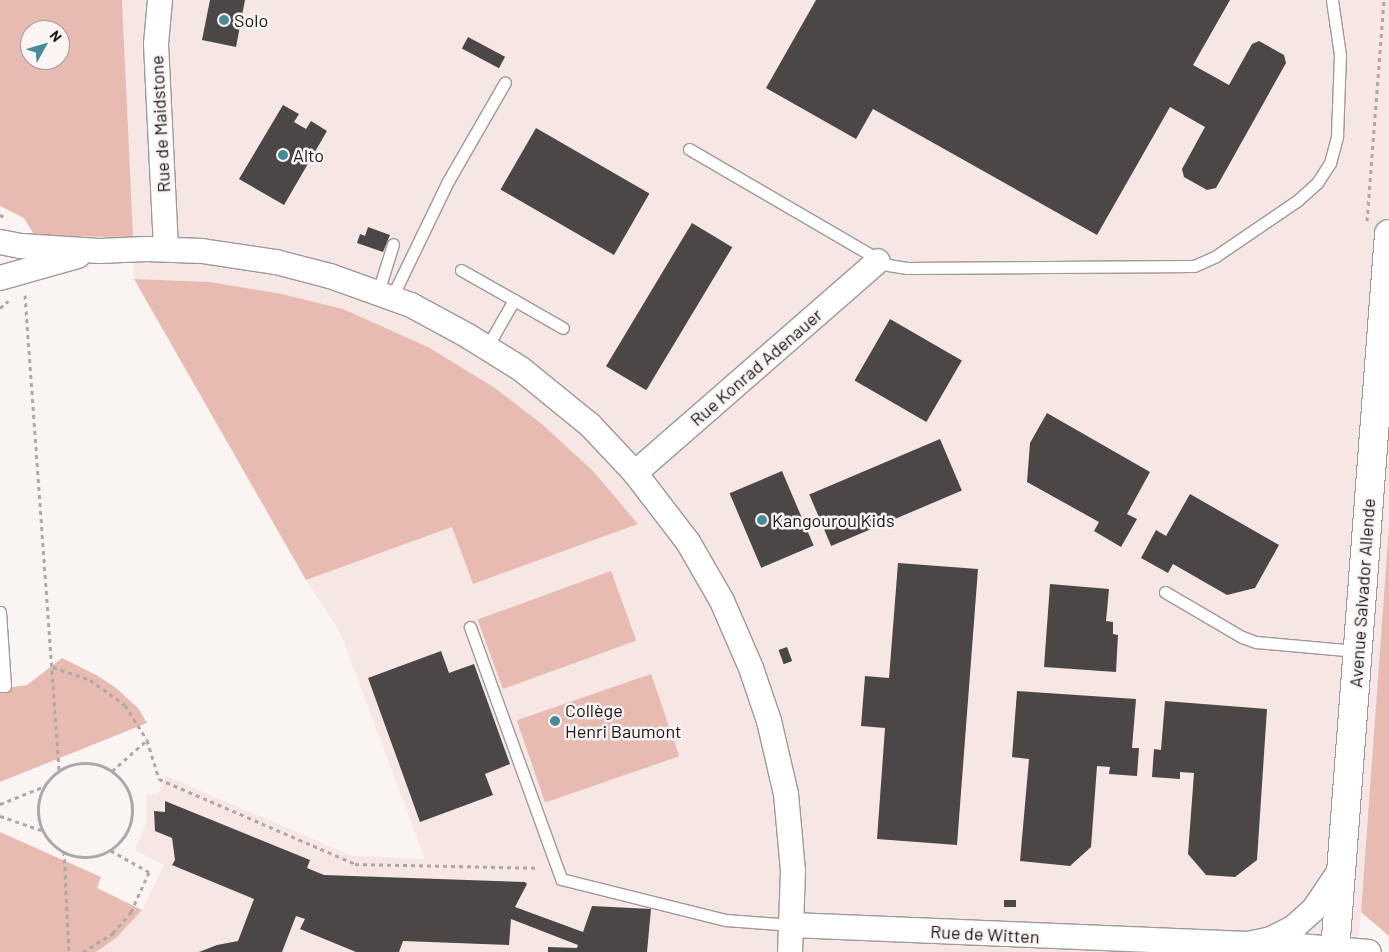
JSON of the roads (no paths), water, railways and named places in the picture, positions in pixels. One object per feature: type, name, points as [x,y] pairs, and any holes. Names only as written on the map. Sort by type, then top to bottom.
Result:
[{"type":"street","name":"Rue de Maidstone","points":[[160,0],[156,61],[166,249]]},
{"type":"street","name":"Avenue Salvador Allende","points":[[1336,951],[1389,234]]},
{"type":"street","points":[[10,244],[99,251],[166,249],[276,262],[330,276],[385,295],[429,315],[487,347],[521,369],[574,411],[635,473],[676,525],[708,575],[734,625],[757,684],[775,744],[786,794],[792,871],[790,952]]},
{"type":"street","points":[[0,278],[23,270],[99,251]]},
{"type":"street","name":"Rue Konrad Adenauer","points":[[635,473],[878,261]]},
{"type":"street","name":"Rue de Witten","points":[[1251,946],[1282,935],[1303,920],[1323,898],[1341,869]]},
{"type":"street","name":"Rue de Witten","points":[[792,925],[1369,952]]},
{"type":"lane","points":[[689,149],[888,266],[907,268],[1185,268],[1206,262],[1298,200],[1317,183],[1330,163],[1337,136],[1340,56],[1332,0]]},
{"type":"lane","points":[[385,295],[446,183],[505,82]]},
{"type":"lane","points":[[385,295],[393,244]]},
{"type":"lane","points":[[461,270],[562,328]]},
{"type":"lane","points":[[487,347],[514,300]]},
{"type":"lane","points":[[1165,592],[1242,637],[1256,642],[1358,651]]},
{"type":"lane","points":[[0,612],[5,686],[0,686]]},
{"type":"lane","points":[[470,627],[561,880],[726,920],[792,925]]},
{"type":"place","name":"Solo","points":[[224,20]]},
{"type":"place","name":"Alto","points":[[283,155]]},
{"type":"place","name":"Kangourou Kids","points":[[762,520]]},
{"type":"place","name":"Collège Henri Baumont","points":[[555,721]]}]
